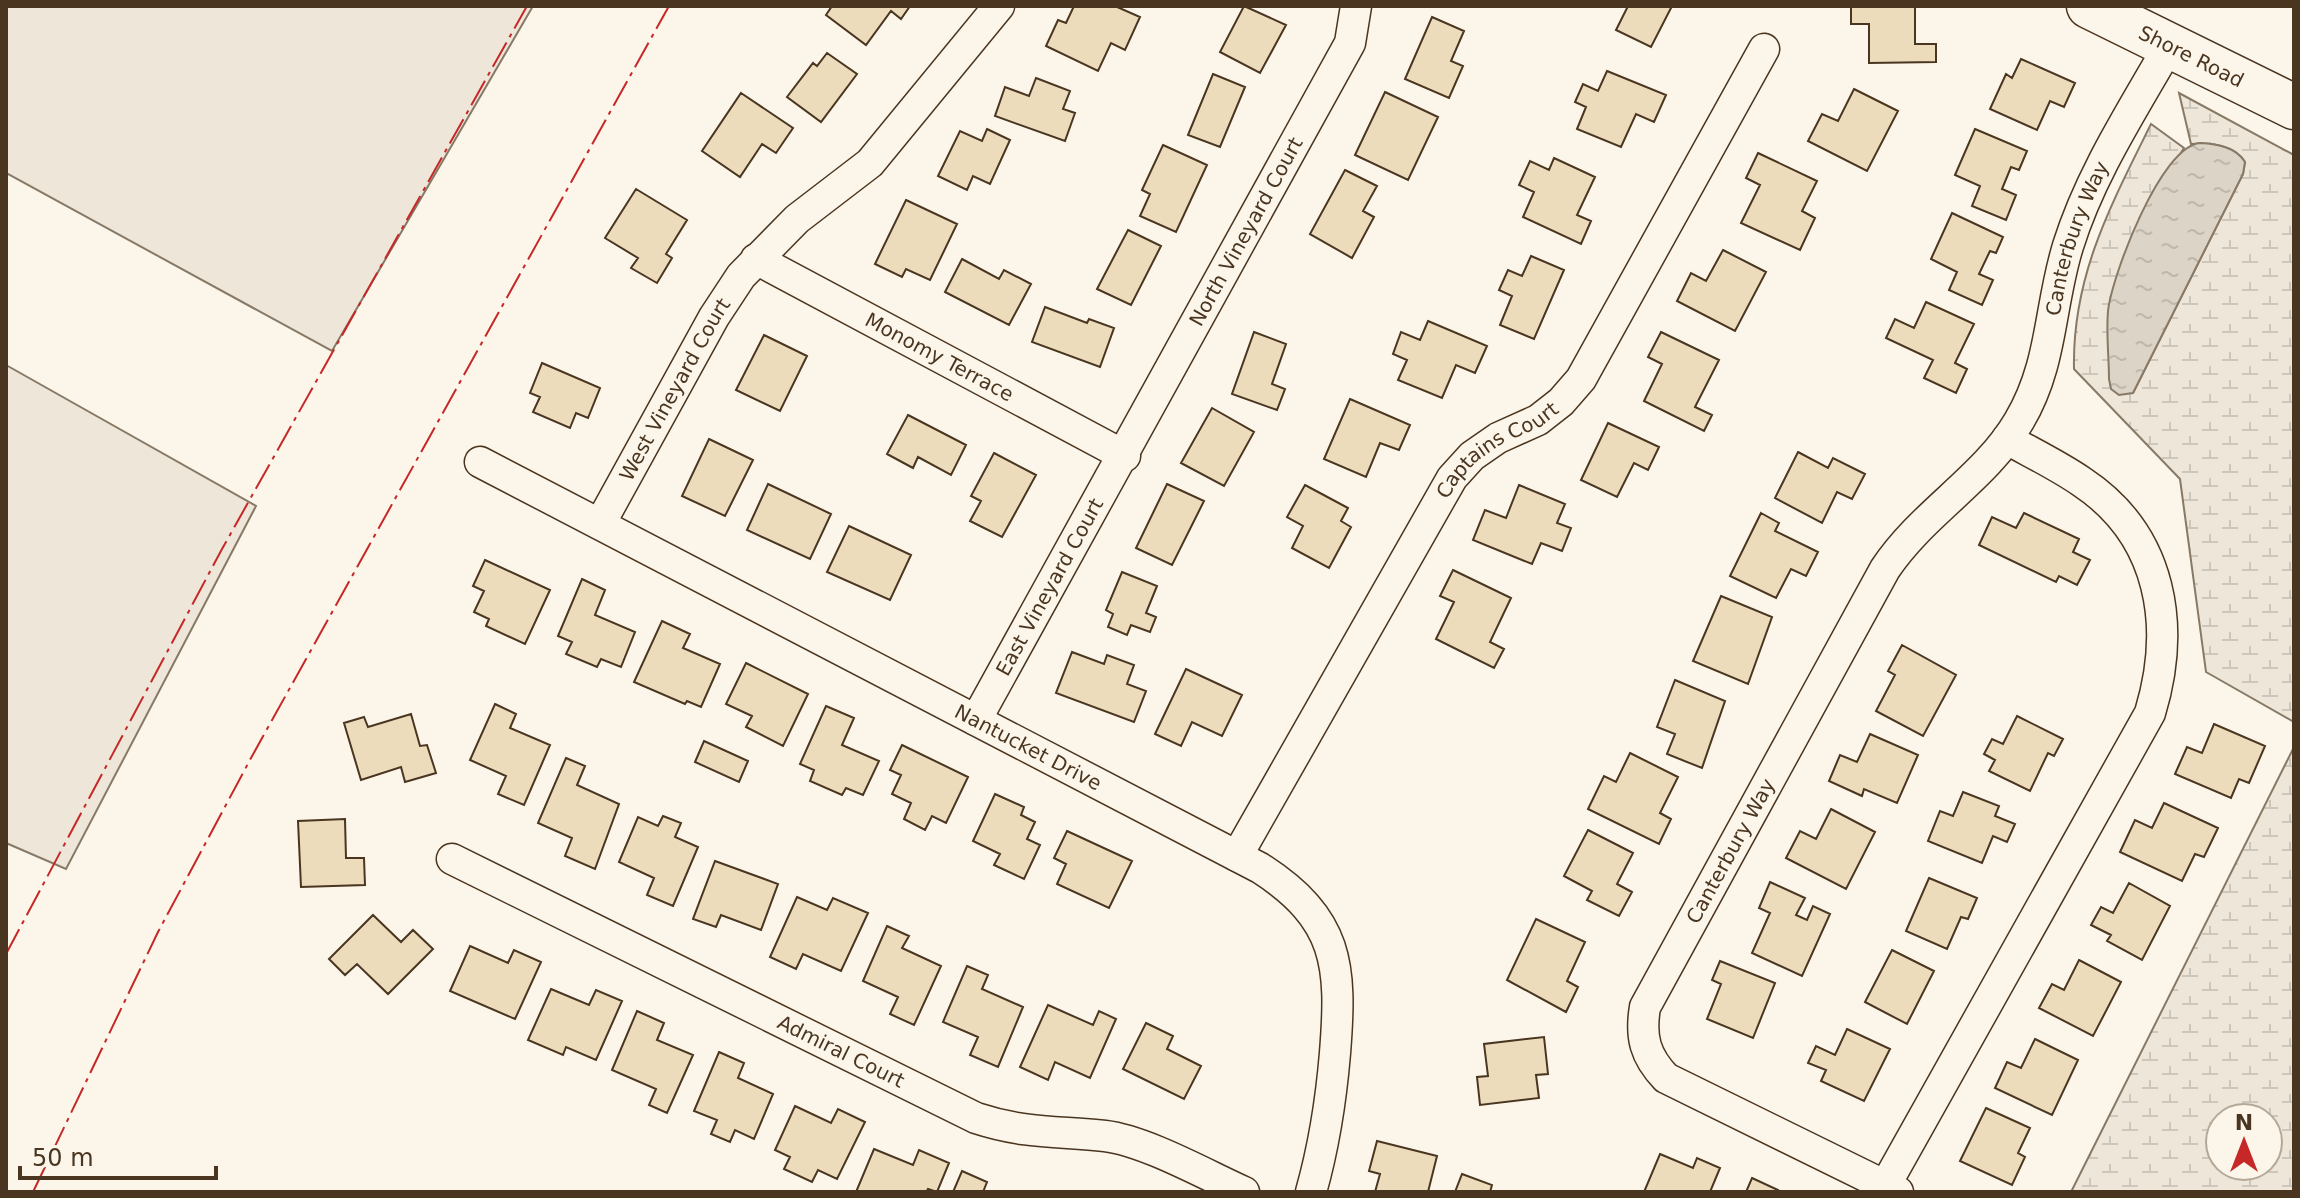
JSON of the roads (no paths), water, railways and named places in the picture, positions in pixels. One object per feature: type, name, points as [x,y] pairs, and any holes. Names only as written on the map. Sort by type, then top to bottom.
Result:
[{"type":"highway","name":"Shore Road","points":[[2089,6],[2294,107]]},
{"type":"street","points":[[756,259],[797,219],[870,163],[999,6]]},
{"type":"street","name":"North Vineyard Court","points":[[1125,456],[1350,43],[1356,6]]},
{"type":"street","name":"Canterbury Way","points":[[2007,439],[2084,483],[2111,506],[2136,538],[2152,571],[2162,606],[2165,639],[2162,675],[2150,713],[1892,1189],[1666,1078],[1652,1063],[1644,1046],[1641,1027],[1645,1007],[1885,569],[1920,522],[1978,473],[2007,439],[2036,388],[2049,350],[2067,250],[2082,205],[2169,46]]},
{"type":"street","name":"Captains Court","points":[[1237,856],[1452,478],[1472,456],[1498,438],[1538,420],[1561,402],[1581,379],[1764,49]]},
{"type":"street","name":"Monomy Terrace","points":[[756,259],[1125,456]]},
{"type":"street","name":"West Vineyard Court","points":[[600,524],[714,317],[756,259]]},
{"type":"street","name":"East Vineyard Court","points":[[976,720],[1125,456]]},
{"type":"street","name":"Nantucket Drive","points":[[480,462],[1237,856],[1287,886],[1307,906],[1324,931],[1335,962],[1339,994],[1330,1115],[1311,1192]]},
{"type":"street","name":"Admiral Court","points":[[452,859],[976,1118],[1012,1130],[1108,1136],[1171,1158],[1244,1192]]},
{"type":"water","points":[[2200,143],[2219,145],[2237,153],[2245,162],[2243,174],[2133,393],[2119,395],[2111,389],[2109,379],[2107,328],[2108,311],[2119,270],[2155,188],[2170,165],[2185,150]]}]
